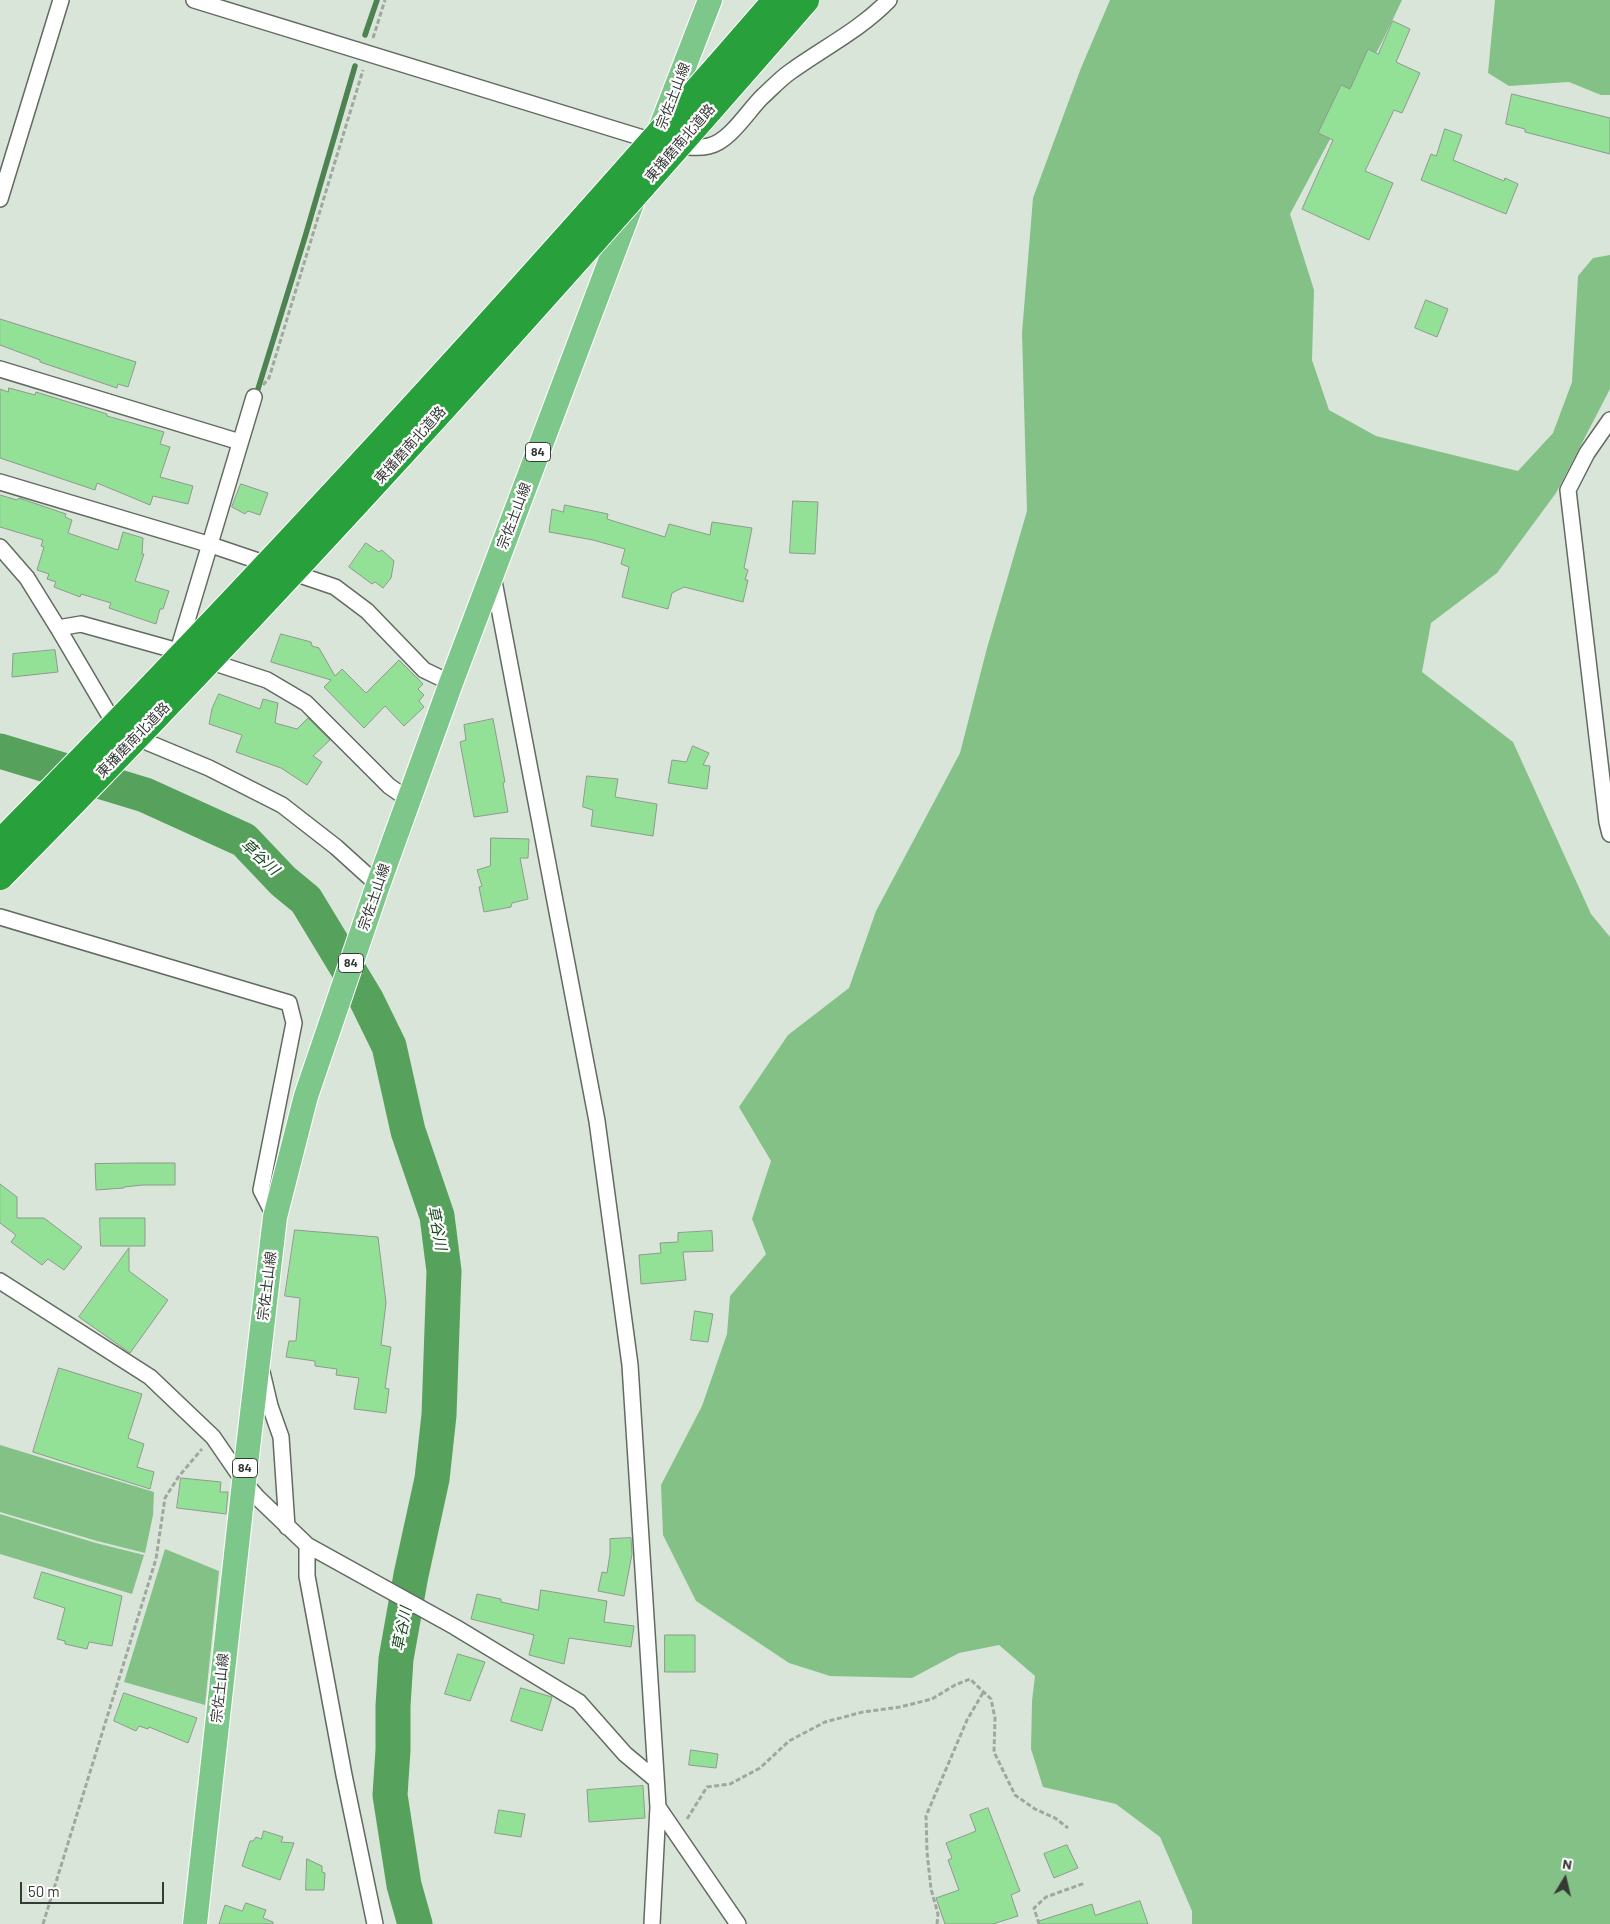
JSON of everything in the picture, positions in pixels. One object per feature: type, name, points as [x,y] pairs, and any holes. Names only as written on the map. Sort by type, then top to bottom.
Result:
[{"type":"highway","name":"東播磨南北道路","points":[[0,844],[138,703],[346,481],[547,260],[777,0]]},
{"type":"highway","name":"東播磨南北道路","points":[[0,876],[261,606],[564,275],[806,0]]},
{"type":"main road","name":"宗佐土山線","points":[[195,1924],[275,1217],[306,1096],[331,1020],[451,683],[710,0]]},
{"type":"street","points":[[0,199],[61,0]]},
{"type":"street","points":[[194,0],[656,142],[687,146],[709,146],[731,133],[760,99],[789,73],[844,37],[889,0]]},
{"type":"street","points":[[0,369],[240,442]]},
{"type":"street","points":[[150,743],[254,397]]},
{"type":"street","points":[[1610,420],[1587,454],[1568,490],[1607,822],[1610,834]]},
{"type":"street","points":[[0,482],[211,545],[335,587],[366,611],[424,670],[451,683]]},
{"type":"street","points":[[0,547],[27,578],[118,730],[209,768],[282,805],[336,847],[375,895]]},
{"type":"street","points":[[492,574],[597,1121],[630,1365],[658,1807],[652,1924]]},
{"type":"street","points":[[58,628],[81,624],[178,651],[267,680],[306,703],[389,786],[409,800]]},
{"type":"street","points":[[0,917],[289,1003],[294,1023],[261,1190],[275,1217]]},
{"type":"street","points":[[0,1281],[150,1377],[213,1437],[244,1482],[257,1497],[307,1545],[455,1627],[580,1702],[625,1754],[655,1778]]},
{"type":"street","points":[[259,1356],[270,1406],[281,1437],[287,1527]]},
{"type":"street","points":[[307,1545],[307,1576],[346,1785],[375,1924]]},
{"type":"street","points":[[658,1807],[738,1924]]},
{"type":"path","points":[[254,397],[269,378],[385,0]]},
{"type":"path","points":[[43,1924],[156,1559],[166,1498],[178,1476],[213,1437]]},
{"type":"path","points":[[676,1834],[707,1787],[730,1784],[760,1768],[789,1741],[825,1722],[863,1712],[900,1707],[932,1699],[955,1685],[970,1679],[991,1699],[995,1718],[994,1752],[1016,1795],[1035,1809],[1055,1818],[1068,1828]]},
{"type":"path","points":[[937,1924],[938,1914],[931,1888],[928,1861],[926,1816],[967,1720],[984,1691]]},
{"type":"path","points":[[1039,1924],[1034,1908],[1046,1898],[1085,1883]]},
{"type":"green space","points":[[1110,0],[1402,0],[1383,40],[1290,214],[1314,290],[1312,360],[1329,410],[1376,436],[1518,471],[1553,433],[1572,382],[1578,276],[1593,258],[1610,255],[1610,389],[1556,493],[1497,573],[1431,623],[1422,672],[1513,742],[1591,914],[1610,937],[1610,1924],[1192,1924],[1192,1911],[1160,1837],[1116,1804],[1043,1787],[1031,1749],[1032,1701],[1035,1676],[999,1645],[959,1653],[912,1678],[830,1676],[789,1663],[696,1601],[663,1535],[661,1485],[702,1406],[727,1334],[730,1296],[766,1254],[752,1219],[771,1161],[739,1107],[788,1035],[849,988],[876,911],[960,753],[987,648],[1027,511],[1022,333],[1033,198],[1081,68]]},
{"type":"green space","points":[[1495,0],[1610,0],[1610,95],[1601,95],[1569,82],[1509,86],[1488,73]]},
{"type":"green space","points":[[0,1445],[154,1492],[153,1515],[145,1553],[97,1541],[0,1512]]},
{"type":"green space","points":[[0,1514],[96,1543],[144,1555],[132,1594],[0,1554]]},
{"type":"green space","points":[[165,1549],[219,1571],[205,1705],[124,1682]]},
{"type":"building","points":[[1393,21],[1410,29],[1396,62],[1420,73],[1402,113],[1394,110],[1365,171],[1393,183],[1369,240],[1302,209],[1333,140],[1318,133],[1341,85],[1350,89],[1368,49],[1378,54]]},
{"type":"building","points":[[1512,94],[1610,118],[1610,154],[1525,132],[1525,129],[1506,124]]},
{"type":"building","points":[[1445,129],[1462,135],[1453,160],[1504,181],[1505,178],[1518,184],[1506,214],[1421,180],[1431,154],[1436,156]]},
{"type":"building","points":[[1426,300],[1448,309],[1437,337],[1415,328]]},
{"type":"building","points":[[0,319],[136,362],[128,387],[118,384],[117,388],[40,362],[40,360],[0,345]]},
{"type":"building","points":[[9,388],[35,395],[36,392],[107,414],[107,416],[164,432],[160,444],[170,447],[160,477],[193,486],[188,504],[153,496],[150,505],[97,483],[95,490],[0,458],[0,389],[8,392]]},
{"type":"building","points":[[241,484],[268,493],[260,515],[248,511],[245,514],[232,507]]},
{"type":"building","points":[[0,495],[17,500],[19,498],[66,514],[65,517],[72,520],[68,533],[118,550],[123,532],[143,538],[142,554],[144,554],[135,581],[169,591],[163,609],[160,609],[156,624],[109,608],[111,603],[81,594],[80,597],[54,587],[56,582],[47,579],[49,574],[37,570],[44,547],[41,546],[43,540],[0,527]]},
{"type":"building","points":[[793,501],[818,502],[815,554],[790,553]]},
{"type":"building","points":[[565,505],[608,514],[607,519],[665,537],[669,524],[710,535],[712,522],[752,528],[744,568],[748,570],[745,580],[748,580],[743,602],[684,587],[672,593],[668,609],[622,597],[629,567],[621,564],[625,549],[593,540],[549,532],[552,509],[563,512]]},
{"type":"building","points":[[366,543],[379,552],[382,550],[394,561],[391,578],[383,588],[375,582],[372,584],[349,567]]},
{"type":"building","points":[[281,634],[311,642],[312,646],[319,648],[335,676],[342,669],[366,693],[399,660],[423,684],[418,689],[424,695],[419,701],[424,707],[404,726],[385,706],[364,728],[324,687],[331,680],[271,662]]},
{"type":"building","points":[[55,650],[58,672],[12,677],[13,654]]},
{"type":"building","points":[[219,694],[260,709],[263,699],[278,703],[275,723],[297,729],[308,718],[330,740],[313,756],[322,762],[307,785],[281,768],[236,752],[242,735],[209,724],[212,709]]},
{"type":"building","points":[[493,719],[505,782],[503,783],[508,812],[474,817],[460,742],[466,740],[464,725]]},
{"type":"building","points":[[693,746],[709,753],[703,765],[710,766],[707,789],[668,783],[672,760],[686,762]]},
{"type":"building","points":[[587,776],[618,779],[615,797],[657,804],[653,836],[591,826],[593,810],[583,807]]},
{"type":"building","points":[[491,838],[529,839],[528,858],[520,858],[528,899],[512,903],[511,907],[484,912],[479,887],[482,886],[477,870],[490,866]]},
{"type":"building","points":[[175,1163],[175,1185],[143,1185],[96,1190],[95,1164]]},
{"type":"building","points":[[0,1184],[17,1197],[17,1218],[44,1218],[82,1247],[64,1270],[48,1259],[42,1265],[11,1242],[16,1235],[0,1223]]},
{"type":"building","points":[[100,1218],[145,1218],[145,1246],[101,1246]]},
{"type":"building","points":[[295,1230],[378,1237],[386,1303],[381,1345],[391,1347],[385,1388],[389,1389],[386,1413],[354,1409],[359,1378],[336,1375],[337,1369],[315,1366],[315,1361],[286,1357],[289,1341],[296,1341],[300,1298],[285,1296]]},
{"type":"building","points":[[712,1231],[713,1251],[683,1252],[686,1280],[641,1284],[639,1255],[661,1253],[660,1243],[678,1242],[678,1233]]},
{"type":"building","points":[[129,1248],[129,1271],[168,1300],[130,1353],[79,1317]]},
{"type":"building","points":[[695,1311],[713,1314],[708,1342],[691,1340]]},
{"type":"building","points":[[59,1368],[142,1394],[128,1438],[144,1444],[137,1467],[154,1472],[150,1489],[33,1452]]},
{"type":"building","points":[[181,1478],[221,1482],[220,1492],[228,1492],[226,1514],[177,1508]]},
{"type":"building","points":[[631,1538],[632,1554],[624,1596],[598,1591],[602,1572],[607,1573],[610,1539]]},
{"type":"building","points":[[42,1572],[122,1596],[112,1646],[89,1642],[87,1649],[65,1644],[65,1641],[57,1639],[65,1608],[34,1598]]},
{"type":"building","points":[[541,1590],[607,1601],[604,1622],[634,1626],[631,1647],[569,1638],[564,1664],[529,1655],[534,1635],[471,1619],[477,1594],[501,1599],[501,1602],[538,1610]]},
{"type":"building","points":[[665,1635],[695,1635],[695,1672],[665,1672]]},
{"type":"building","points":[[458,1654],[485,1662],[470,1701],[445,1694]]},
{"type":"building","points":[[521,1688],[552,1697],[542,1731],[511,1721]]},
{"type":"building","points":[[124,1693],[197,1718],[188,1743],[149,1727],[148,1729],[139,1726],[136,1731],[114,1721]]},
{"type":"building","points":[[691,1750],[718,1754],[716,1768],[689,1765]]},
{"type":"building","points":[[643,1786],[645,1818],[589,1822],[587,1790]]},
{"type":"building","points":[[988,1808],[1020,1891],[1011,1895],[1018,1916],[993,1924],[945,1924],[936,1898],[959,1890],[948,1860],[952,1858],[946,1843],[976,1831],[970,1815]]},
{"type":"building","points":[[499,1810],[525,1814],[521,1837],[495,1833]]},
{"type":"building","points":[[264,1831],[283,1837],[281,1842],[294,1843],[280,1880],[242,1866],[250,1841],[253,1841],[256,1837],[261,1839]]},
{"type":"building","points":[[1067,1845],[1078,1868],[1054,1878],[1044,1854]]},
{"type":"building","points":[[307,1859],[322,1866],[322,1872],[325,1873],[324,1890],[306,1890]]},
{"type":"building","points":[[1140,1901],[1148,1924],[1039,1924],[1039,1921],[1092,1904],[1095,1915]]},
{"type":"building","points":[[246,1903],[266,1910],[263,1918],[273,1922],[273,1924],[219,1924],[225,1905],[242,1911]]},
{"type":"waterway","points":[[365,35],[377,0]]},
{"type":"waterway","points":[[258,389],[355,66]]},
{"type":"waterway","name":"草谷川","points":[[0,751],[145,795],[244,840],[283,881],[306,900],[366,999],[389,1046],[408,1131],[437,1216],[444,1271],[439,1415],[432,1479],[411,1575],[396,1659],[393,1706],[390,1795],[404,1885],[415,1924]]}]
